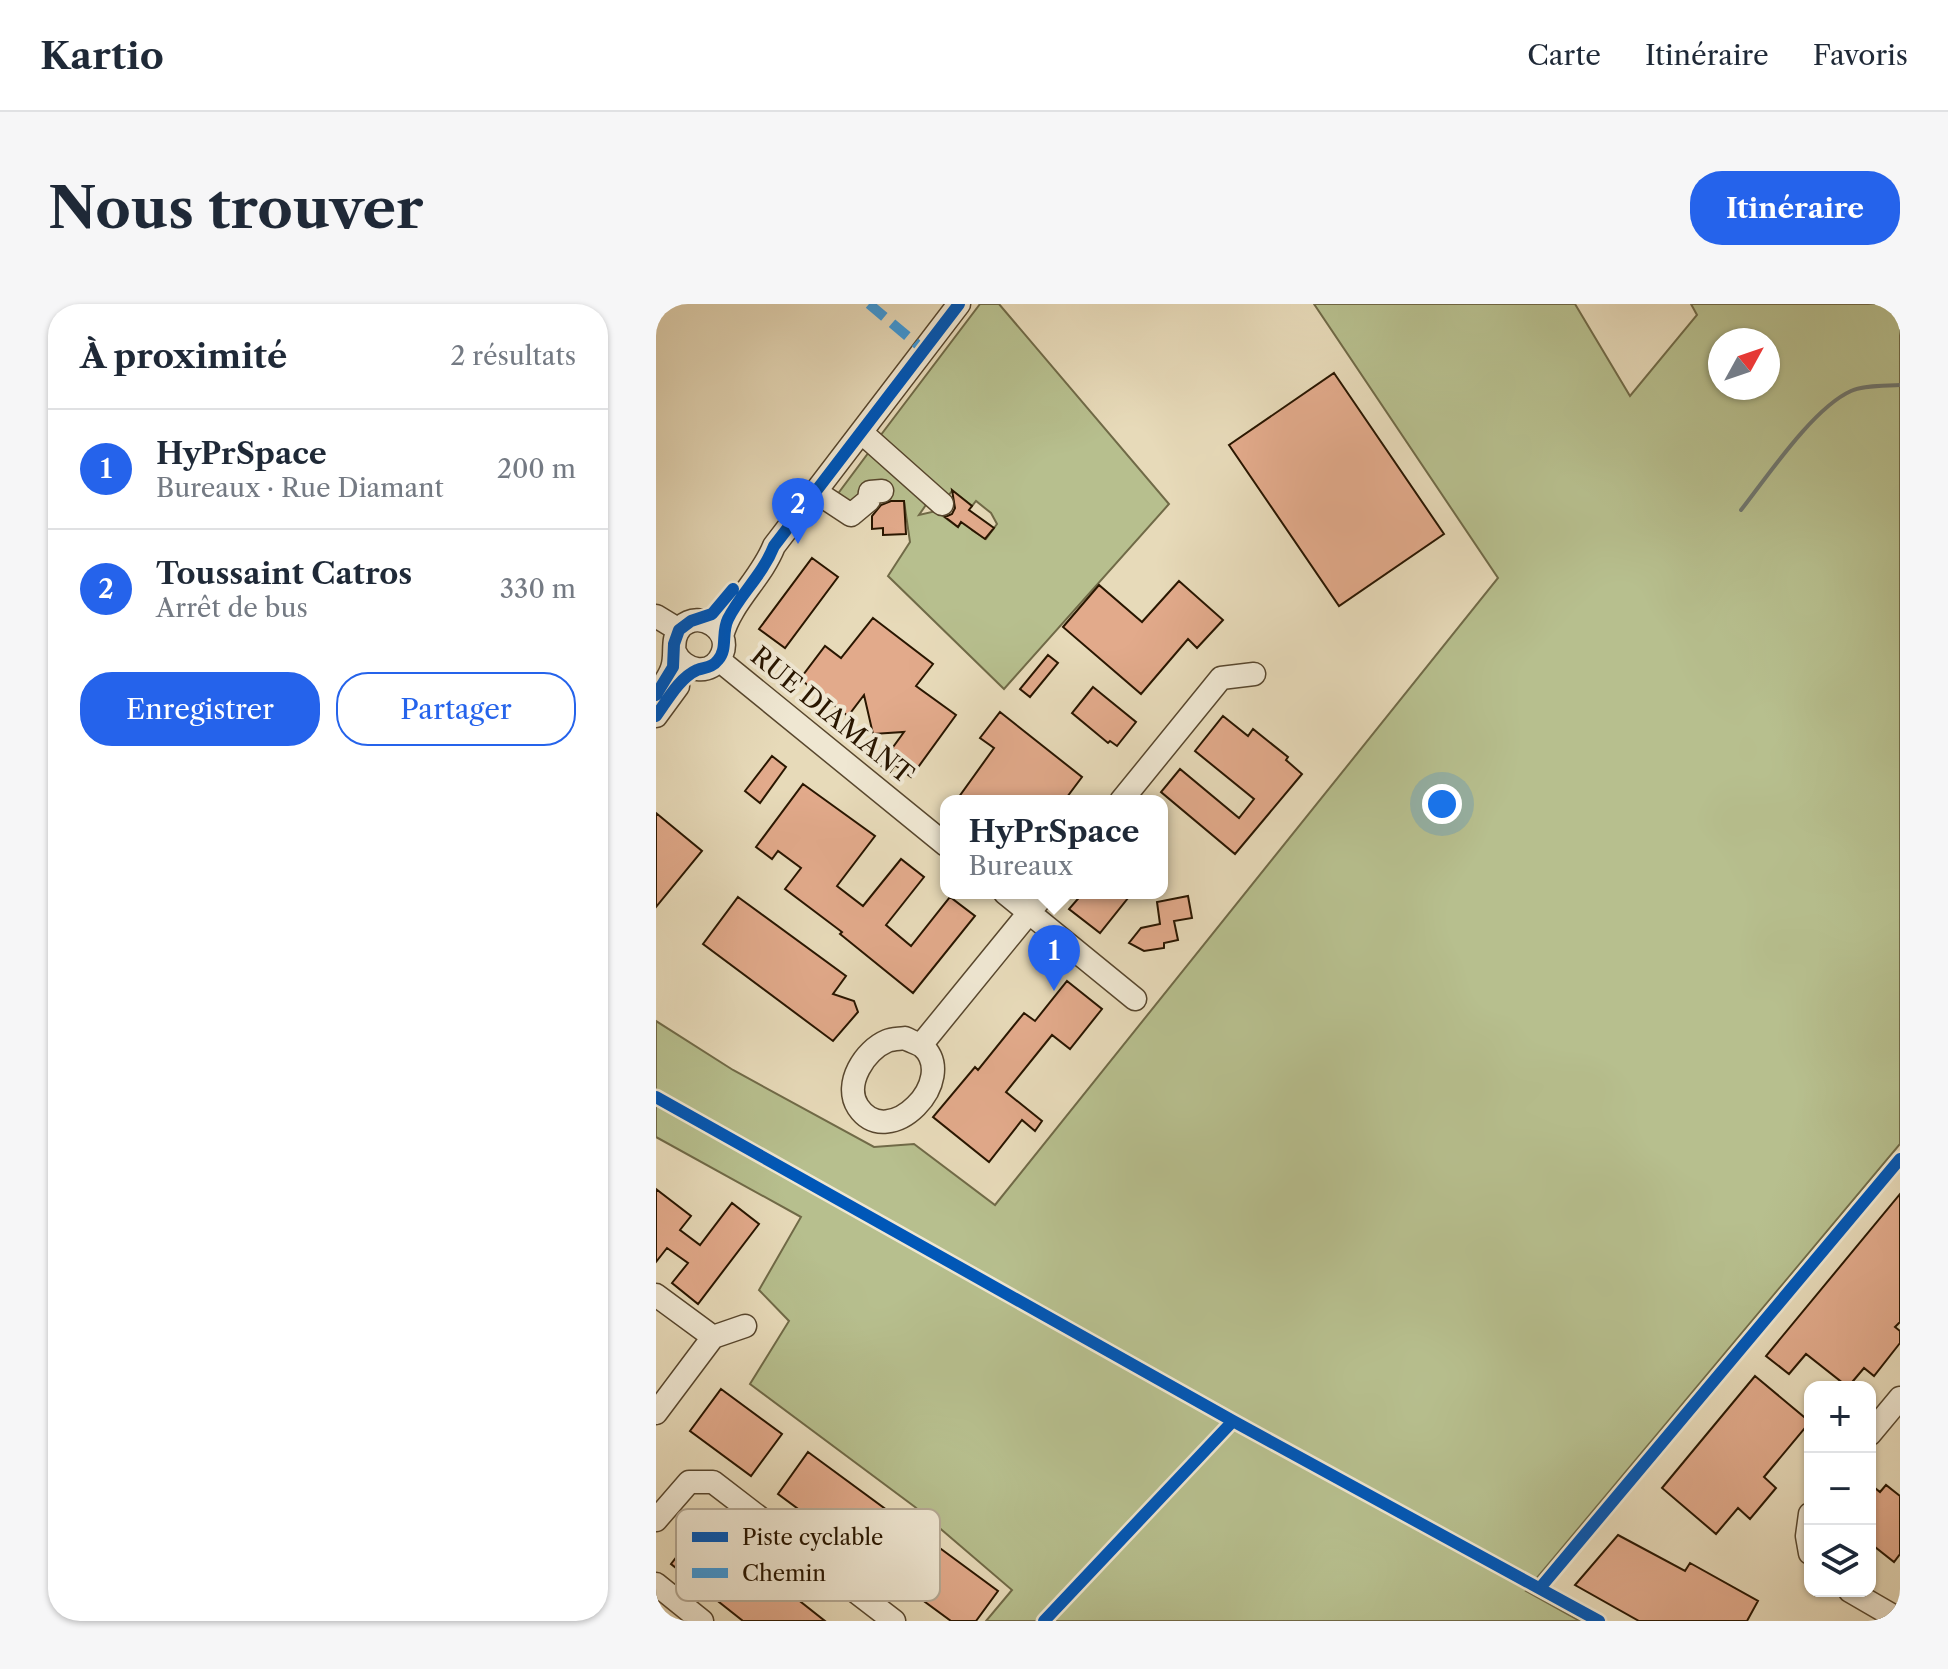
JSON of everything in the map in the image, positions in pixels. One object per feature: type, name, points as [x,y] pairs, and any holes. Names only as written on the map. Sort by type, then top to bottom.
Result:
[{"type":"street","points":[[722,636],[731,613],[765,567],[774,546],[959,304]]},
{"type":"street","points":[[861,432],[942,504]]},
{"type":"street","points":[[816,492],[851,515],[869,500],[870,492],[882,491]]},
{"type":"street","points":[[656,695],[673,667],[684,634],[721,605],[756,559],[774,546]]},
{"type":"street","points":[[656,616],[684,634]]},
{"type":"street","points":[[656,716],[676,688],[697,670],[713,666],[724,648],[722,636],[713,624],[684,634]]},
{"type":"street","points":[[684,634],[683,664],[697,670]]},
{"type":"street","name":"RUE DIAMANT","points":[[719,660],[940,840]]},
{"type":"street","points":[[1126,795],[1221,678],[1254,674]]},
{"type":"street","points":[[1012,899],[1135,999]]},
{"type":"street","points":[[921,1045],[1040,899]]},
{"type":"street","points":[[656,1295],[713,1337]]},
{"type":"street","points":[[656,1413],[713,1337],[745,1326]]},
{"type":"street","points":[[1876,1427],[1900,1398]]},
{"type":"street","points":[[656,1520],[689,1482],[713,1482],[748,1509]]},
{"type":"street","points":[[656,1584],[676,1600]]},
{"type":"street","points":[[1860,1597],[1900,1620]]},
{"type":"street","points":[[677,1601],[702,1621]]},
{"type":"street","points":[[868,1601],[894,1621]]},
{"type":"green space","points":[[980,304],[999,304],[1169,504],[1004,689],[888,576],[910,542],[904,501],[888,502],[887,487],[849,510],[834,499],[872,448],[930,499],[919,515],[936,511],[958,527],[965,517],[972,530],[986,539],[997,524],[991,513],[976,501],[972,506],[952,491],[942,504],[874,444]]},
{"type":"green space","points":[[1314,304],[1575,304],[1630,396],[1697,315],[1691,304],[1900,304],[1900,1144],[1526,1591],[1580,1621],[986,1621],[1012,1590],[940,1528],[940,1509],[917,1509],[750,1384],[789,1321],[759,1290],[801,1217],[656,1137],[656,1021],[733,1070],[874,1147],[914,1144],[995,1205],[1498,578]]},
{"type":"building","points":[[1334,373],[1444,534],[1339,606],[1229,445]]},
{"type":"building","points":[[952,490],[972,506],[969,510],[994,528],[985,539],[961,522],[958,527],[945,517],[952,514],[955,508]]},
{"type":"building","points":[[904,501],[906,534],[883,535],[883,528],[872,529],[872,516],[881,505]]},
{"type":"building","points":[[812,558],[838,577],[785,648],[759,629]]},
{"type":"building","points":[[1179,581],[1223,620],[1197,648],[1188,639],[1141,694],[1063,627],[1099,585],[1142,622]]},
{"type":"building","points":[[873,618],[933,664],[916,686],[956,715],[911,777],[895,765],[890,772],[880,765],[904,732],[873,734],[864,695],[848,716],[800,679],[825,646],[841,658]]},
{"type":"building","points":[[1048,655],[1058,663],[1030,697],[1020,689]]},
{"type":"building","points":[[1093,687],[1136,722],[1117,746],[1110,741],[1108,743],[1072,713]]},
{"type":"building","points":[[1000,712],[1082,777],[1068,795],[960,795],[994,748],[980,738]]},
{"type":"building","points":[[1223,716],[1248,736],[1253,729],[1288,757],[1286,760],[1302,774],[1235,854],[1161,792],[1180,769],[1239,818],[1254,799],[1195,751]]},
{"type":"building","points":[[772,756],[786,767],[760,803],[745,791]]},
{"type":"building","points":[[803,784],[875,836],[837,886],[863,906],[901,859],[924,877],[886,925],[911,946],[948,899],[975,916],[913,993],[840,934],[842,932],[785,889],[801,868],[778,851],[772,859],[756,847]]},
{"type":"building","points":[[656,813],[702,851],[656,907]]},
{"type":"building","points":[[1188,896],[1192,918],[1174,921],[1178,940],[1164,943],[1164,948],[1144,951],[1129,943],[1141,928],[1160,924],[1157,902]]},
{"type":"building","points":[[738,897],[846,976],[833,994],[854,1001],[858,1012],[833,1041],[703,944]]},
{"type":"building","points":[[1078,899],[1127,899],[1100,933],[1069,909]]},
{"type":"building","points":[[1067,981],[1102,1009],[1070,1049],[1052,1035],[1006,1092],[1042,1121],[1035,1131],[1022,1120],[989,1162],[933,1117],[975,1067],[978,1070],[1024,1013],[1035,1021]]},
{"type":"building","points":[[656,1189],[691,1216],[680,1230],[700,1245],[732,1203],[759,1224],[698,1304],[672,1283],[688,1263],[667,1248],[656,1262]]},
{"type":"building","points":[[1900,1194],[1900,1322],[1895,1327],[1900,1331],[1900,1343],[1874,1376],[1864,1368],[1853,1381],[1840,1381],[1806,1354],[1789,1374],[1766,1356]]},
{"type":"building","points":[[1755,1376],[1804,1417],[1804,1429],[1764,1477],[1776,1488],[1750,1519],[1738,1508],[1716,1534],[1662,1488]]},
{"type":"building","points":[[721,1389],[782,1434],[751,1476],[690,1431]]},
{"type":"building","points":[[808,1452],[886,1509],[798,1509],[778,1494]]},
{"type":"building","points":[[1886,1485],[1900,1496],[1900,1554],[1894,1562],[1876,1548],[1876,1489],[1880,1492]]},
{"type":"building","points":[[1618,1535],[1685,1571],[1690,1563],[1758,1601],[1747,1621],[1639,1621],[1575,1585]]},
{"type":"building","points":[[940,1548],[998,1591],[976,1621],[951,1621],[924,1601],[940,1601]]},
{"type":"building","points":[[718,1601],[800,1601],[825,1621],[743,1621]]},
{"type":"waterway","points":[[1741,510],[1806,427],[1836,400],[1862,388],[1900,385]]},
{"type":"marked path","points":[[869,304],[924,350]]},
{"type":"cycle path","points":[[656,716],[685,678],[711,666],[721,656],[728,619],[774,546],[959,304]]},
{"type":"cycle path","points":[[656,695],[673,667],[674,644],[679,630],[691,621],[712,614],[733,589]]},
{"type":"cycle path","points":[[656,1097],[1233,1421],[1599,1621]]},
{"type":"cycle path","points":[[1540,1588],[1900,1159]]},
{"type":"cycle path","points":[[1044,1621],[1233,1421]]},
{"type":"place","name":"Toussaint Catros","points":[[798,544]]},
{"type":"place","name":"HyPrSpace","points":[[1054,991]]}]
